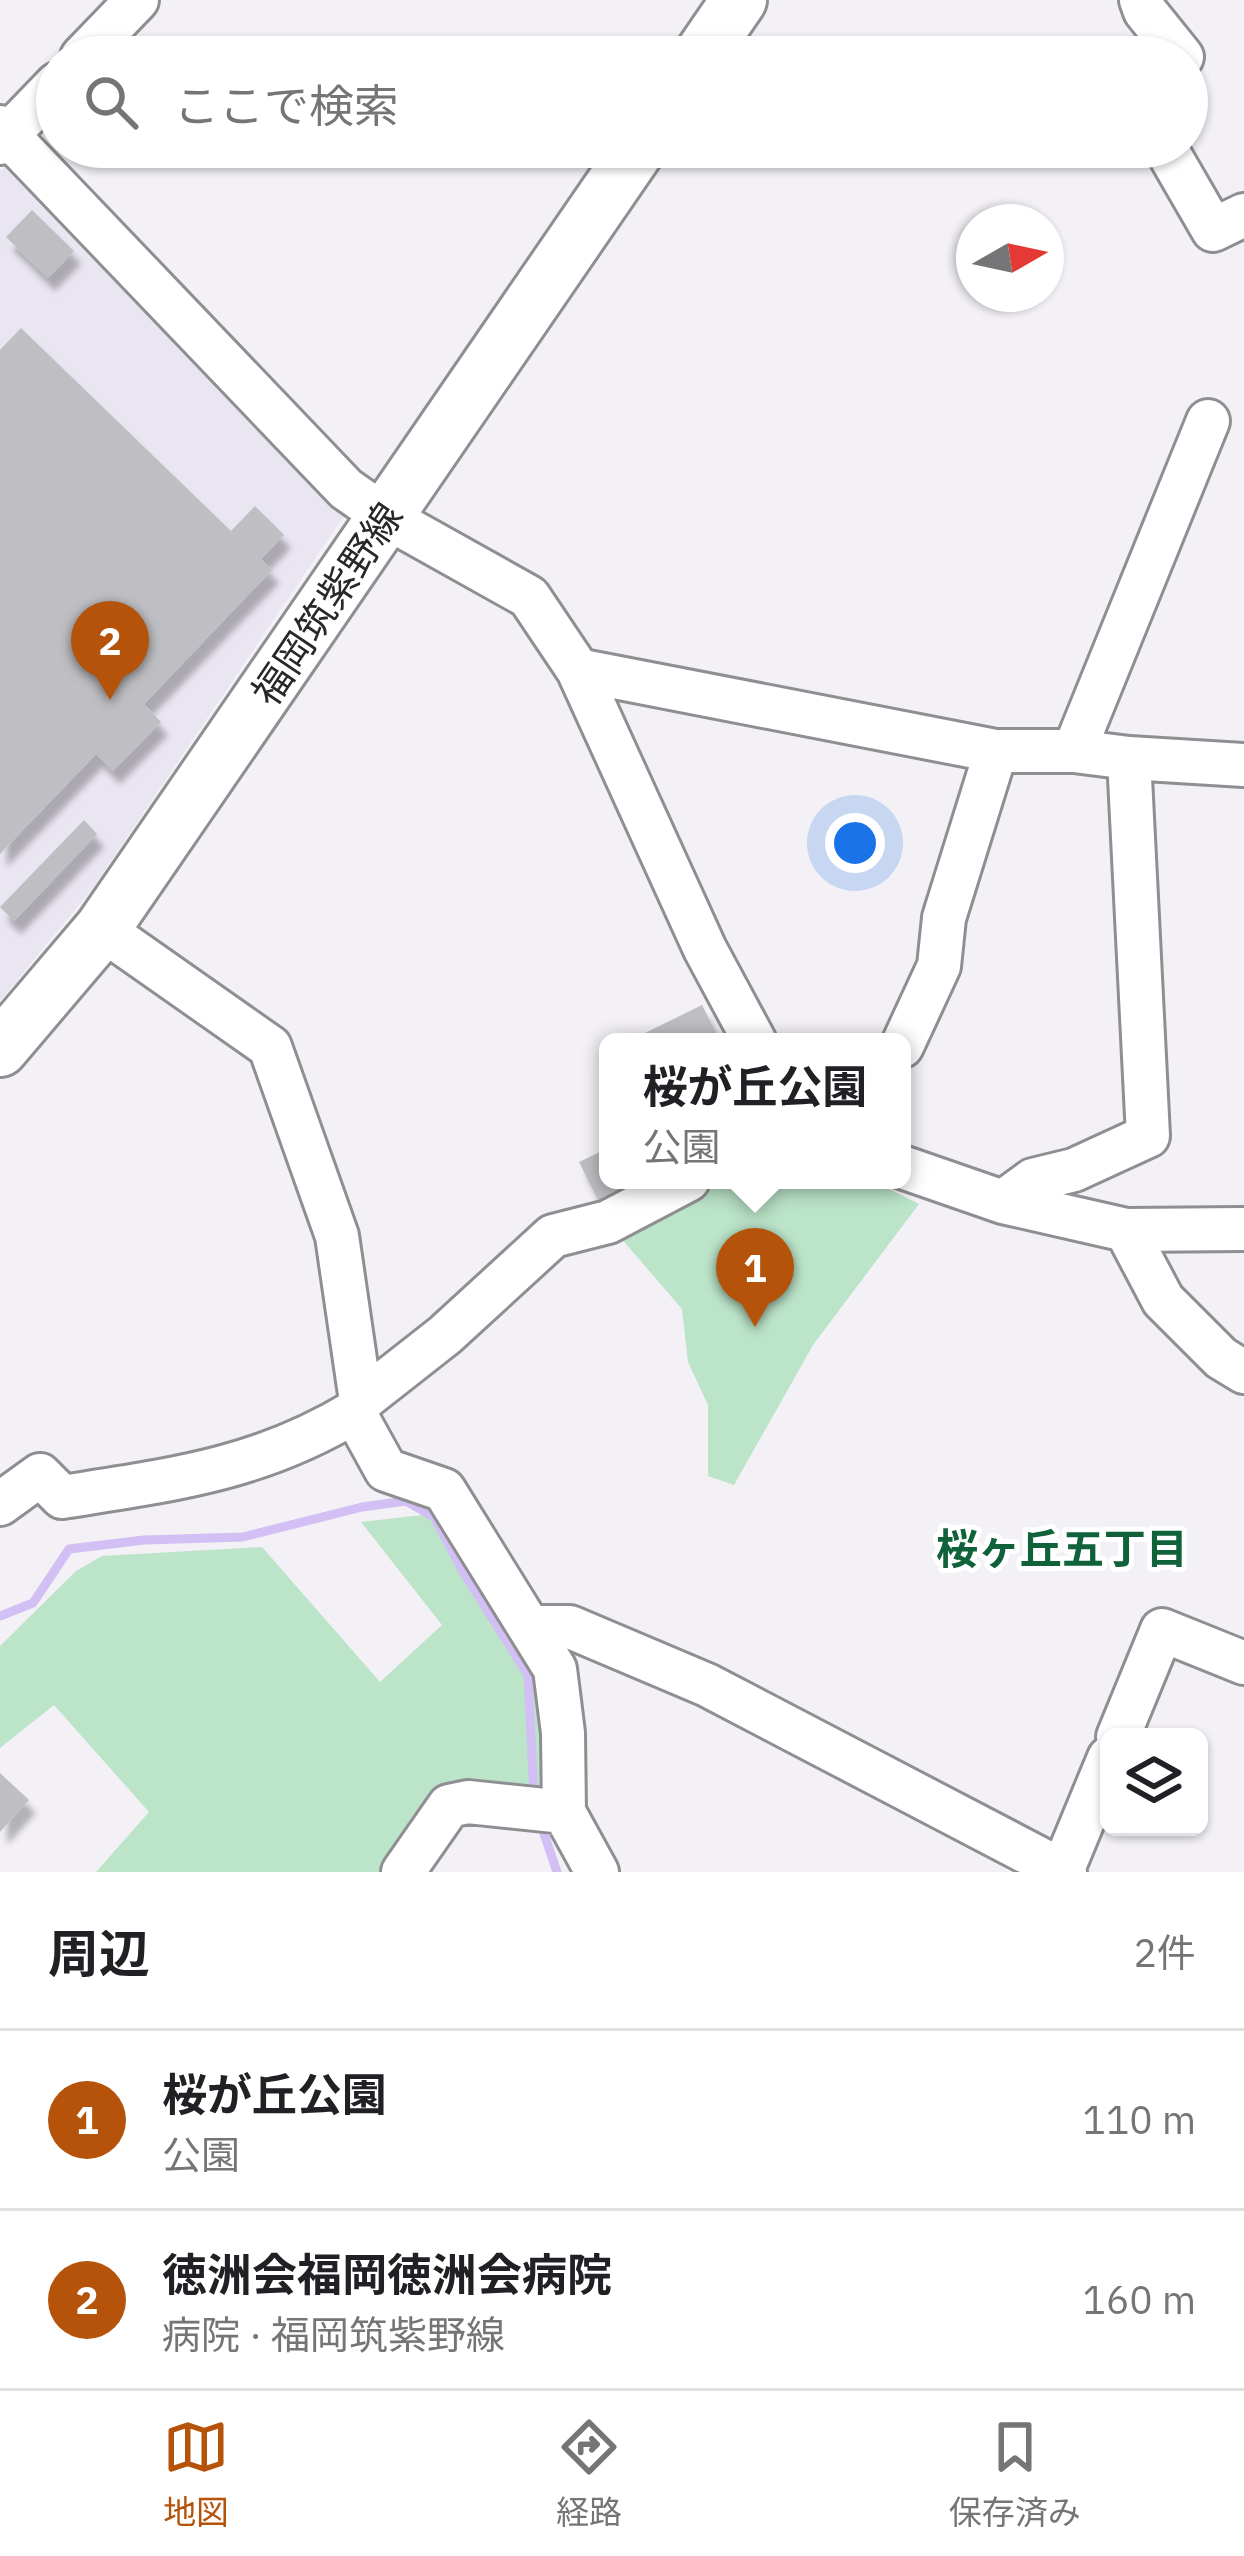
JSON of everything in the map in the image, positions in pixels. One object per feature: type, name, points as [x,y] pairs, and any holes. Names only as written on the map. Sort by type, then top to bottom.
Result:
[{"type":"main road","points":[[714,36],[739,0]]},
{"type":"main road","name":"福岡筑紫野線","points":[[0,1049],[102,929],[625,168]]},
{"type":"street","points":[[102,36],[137,0]]},
{"type":"street","points":[[1141,0],[1165,36]]},
{"type":"street","points":[[36,103],[3,135],[346,489],[386,517],[529,597],[578,670],[749,1033]]},
{"type":"street","points":[[1178,168],[1213,230],[1244,214]]},
{"type":"street","points":[[1074,751],[1208,422]]},
{"type":"street","points":[[578,670],[996,751],[1074,751],[1244,765]]},
{"type":"street","points":[[908,1033],[939,966],[944,918],[996,751]]},
{"type":"street","points":[[1004,1202],[1033,1180],[1074,1170],[1148,1136],[1129,758]]},
{"type":"street","points":[[102,929],[271,1047],[337,1236],[357,1407],[386,1470],[444,1490],[555,1669],[563,1733],[564,1812],[597,1872]]},
{"type":"street","points":[[911,1171],[1004,1202],[1126,1230],[1244,1229]]},
{"type":"street","points":[[0,1504],[40,1474],[62,1497],[213,1473],[308,1440],[357,1407],[445,1335],[553,1236],[608,1222],[671,1189]]},
{"type":"street","points":[[1126,1230],[1163,1300],[1221,1358],[1244,1372]]},
{"type":"street","points":[[532,1627],[570,1627],[707,1685],[1064,1871],[1100,1781]]},
{"type":"street","points":[[1122,1728],[1162,1630],[1244,1664]]},
{"type":"street","points":[[403,1872],[448,1806],[469,1802],[564,1812]]},
{"type":"shaded area","points":[[14,158],[347,511],[92,889],[0,1001],[0,172]]},
{"type":"green space","points":[[711,1189],[889,1189],[919,1204],[813,1345],[734,1485],[708,1476],[708,1405],[688,1362],[682,1309],[620,1237]]},
{"type":"green space","points":[[441,1513],[541,1664],[551,1788],[448,1798],[391,1872],[96,1872],[149,1812],[54,1705],[0,1748],[0,1646],[76,1571],[102,1556],[262,1547],[380,1682],[442,1625],[361,1522]]},
{"type":"building","points":[[32,210],[74,251],[48,278],[6,237]]},
{"type":"building","points":[[21,328],[231,531],[255,506],[284,535],[261,559],[272,570],[144,704],[161,722],[113,771],[96,754],[0,854],[0,350]]},
{"type":"building","points":[[84,820],[97,834],[14,921],[0,907]]},
{"type":"building","points":[[702,1005],[716,1033],[645,1033]]},
{"type":"building","points":[[599,1152],[599,1189],[651,1189],[604,1212],[579,1162]]},
{"type":"building","points":[[0,1773],[29,1800],[0,1832]]},
{"type":"waterway","points":[[0,1616],[33,1603],[69,1549],[144,1540],[243,1537],[362,1507],[406,1501],[434,1517],[528,1675],[534,1797]]},
{"type":"waterway","points":[[539,1819],[557,1872]]},
{"type":"place","name":"徳洲会福岡徳洲会病院","points":[[110,700]]},
{"type":"place","name":"桜が丘公園","points":[[755,1327]]},
{"type":"district","name":"桜ヶ丘五丁目","points":[[1062,1549]]}]
